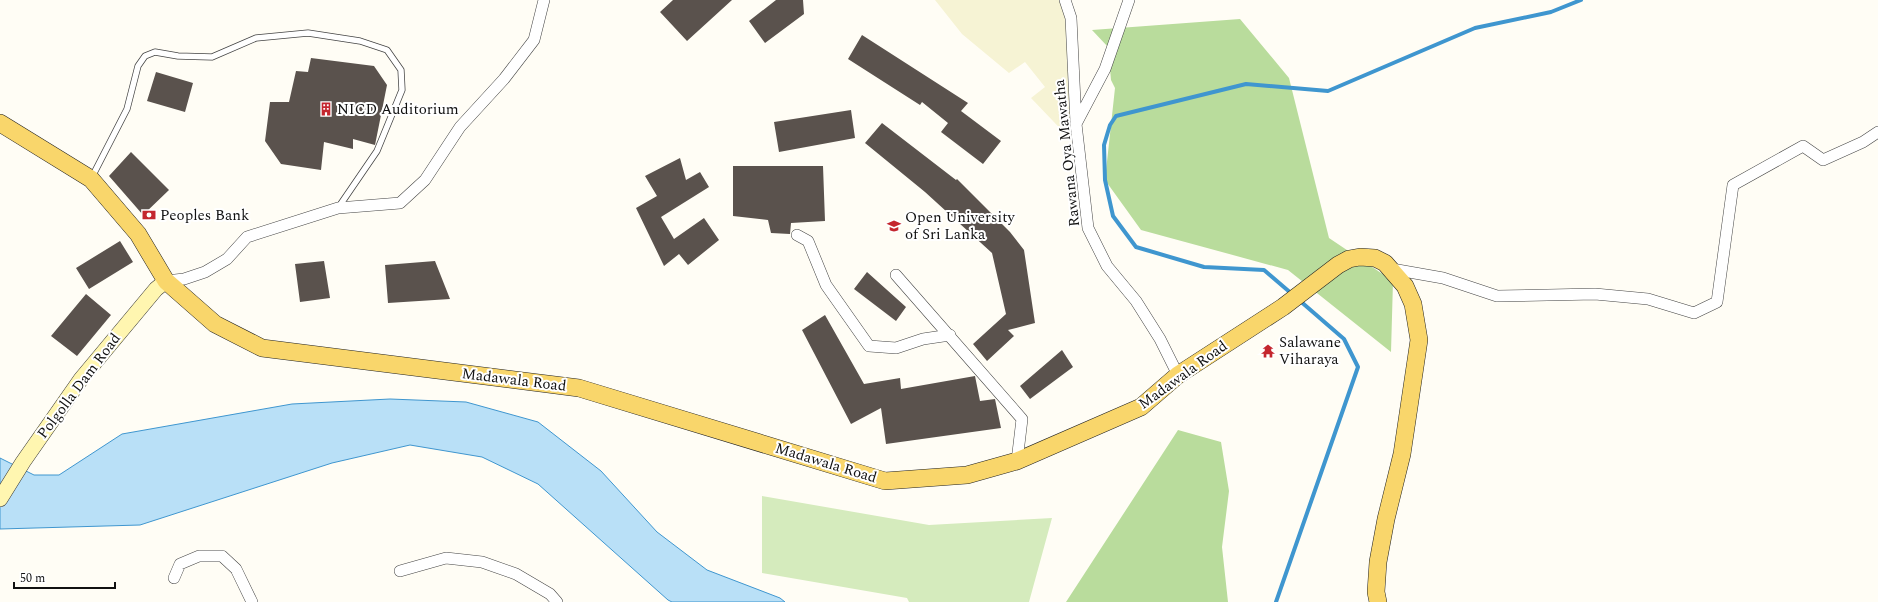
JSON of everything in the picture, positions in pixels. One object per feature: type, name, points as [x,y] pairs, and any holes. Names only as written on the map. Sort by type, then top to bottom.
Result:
[{"type":"main road","name":"Madawala Road","points":[[0,123],[91,179],[138,234],[166,281],[215,324],[262,348],[579,388],[885,481],[967,475],[1017,461],[1141,407],[1178,375],[1283,307],[1343,262],[1360,257],[1375,258],[1385,263],[1392,269],[1405,286],[1413,304],[1419,340],[1402,454],[1386,519],[1378,562],[1376,592],[1378,602]]},
{"type":"main road","name":"Polgolla Dam Road","points":[[0,499],[23,462],[80,379],[156,289],[166,281]]},
{"type":"street","points":[[166,281],[184,279],[205,272],[227,259],[247,237],[338,208],[400,203],[425,180],[460,127],[504,79],[534,40],[544,0]]},
{"type":"street","name":"Rawana Oya Mawatha","points":[[1065,0],[1071,18],[1076,124],[1088,228],[1107,266],[1136,301],[1160,339],[1178,375]]},
{"type":"street","points":[[1076,124],[1105,69],[1129,0]]},
{"type":"street","points":[[1392,269],[1443,278],[1497,296],[1595,294],[1648,300],[1694,313],[1717,302],[1732,185],[1803,146],[1824,160],[1863,142],[1878,132]]},
{"type":"street","points":[[797,235],[808,241],[826,285],[869,346],[896,348],[923,339],[950,335]]},
{"type":"street","points":[[896,276],[950,335],[1022,419],[1017,461]]},
{"type":"street","points":[[174,578],[180,564],[199,556],[222,556],[236,569],[252,602]]},
{"type":"street","points":[[400,572],[446,558],[482,562],[516,574],[550,594],[557,602]]},
{"type":"lane","points":[[91,179],[127,109],[138,66],[145,56],[155,52],[178,56],[212,57],[256,38],[308,34],[360,42],[387,50],[401,70],[402,90],[377,151],[338,208]]},
{"type":"shaded area","points":[[935,0],[1065,0],[1075,144],[1031,98],[1045,87],[1025,62],[1009,73],[962,34]]},
{"type":"green space","points":[[1240,19],[1289,78],[1329,238],[1393,281],[1391,352],[1288,270],[1141,230],[1105,180],[1115,88],[1111,80],[1108,47],[1092,30]]},
{"type":"green space","points":[[1178,430],[1221,442],[1229,491],[1222,547],[1228,602],[1066,602]]},
{"type":"green space","points":[[762,496],[929,525],[1052,518],[1029,602],[909,602],[907,598],[762,573]]},
{"type":"water","points":[[390,399],[466,402],[538,422],[601,471],[657,532],[707,570],[780,598],[785,602],[672,602],[538,484],[482,457],[410,445],[332,463],[140,525],[0,529],[0,458],[34,475],[59,475],[122,434],[292,404]]},
{"type":"building","points":[[673,0],[732,0],[687,41],[660,12]]},
{"type":"building","points":[[776,0],[803,0],[804,14],[765,43],[749,21]]},
{"type":"building","points":[[862,35],[968,103],[961,111],[1001,141],[983,164],[941,132],[948,123],[922,102],[920,105],[848,59]]},
{"type":"building","name":"NICD Auditorium","points":[[311,58],[374,66],[387,85],[375,145],[353,139],[353,149],[324,142],[321,170],[281,164],[265,141],[270,102],[289,102],[296,71],[308,72]]},
{"type":"building","points":[[156,72],[193,83],[185,112],[147,101]]},
{"type":"building","points":[[851,110],[855,138],[779,152],[774,122]]},
{"type":"building","points":[[882,123],[956,180],[957,179],[1010,232],[1024,250],[1035,323],[1008,330],[1014,336],[987,361],[973,344],[1006,314],[992,253],[925,192],[865,143]]},
{"type":"building","points":[[131,152],[169,190],[143,215],[109,176]]},
{"type":"building","points":[[680,158],[686,180],[700,172],[709,187],[661,217],[674,239],[704,218],[719,240],[688,265],[679,254],[664,266],[636,208],[657,196],[645,176]]},
{"type":"building","points":[[733,166],[823,166],[825,221],[791,223],[790,234],[771,233],[768,220],[733,216]]},
{"type":"building","points":[[120,241],[133,262],[89,289],[76,268]]},
{"type":"building","points":[[324,261],[330,298],[300,302],[295,264]]},
{"type":"building","points":[[435,261],[450,299],[388,303],[385,265]]},
{"type":"building","points":[[867,272],[906,307],[896,321],[854,289]]},
{"type":"building","points":[[86,294],[111,315],[77,356],[51,336]]},
{"type":"building","points":[[825,315],[864,384],[900,378],[901,389],[975,376],[980,401],[995,399],[1001,428],[886,444],[881,408],[851,424],[802,330]]},
{"type":"building","points":[[1062,350],[1073,367],[1030,399],[1020,386]]},
{"type":"waterway","points":[[1292,294],[1264,270],[1204,267],[1136,247],[1113,216],[1105,180],[1104,145],[1110,125],[1116,116],[1246,84],[1328,91],[1475,28],[1551,12],[1581,0]]},
{"type":"waterway","points":[[1276,602],[1358,367],[1344,339],[1299,300]]},
{"type":"place","name":"NICD Auditorium","points":[[326,109]]},
{"type":"place","name":"Peoples Bank","points":[[149,215]]},
{"type":"place","name":"Open University of Sri Lanka","points":[[894,226]]},
{"type":"place","name":"Salawane Viharaya","points":[[1268,351]]}]
